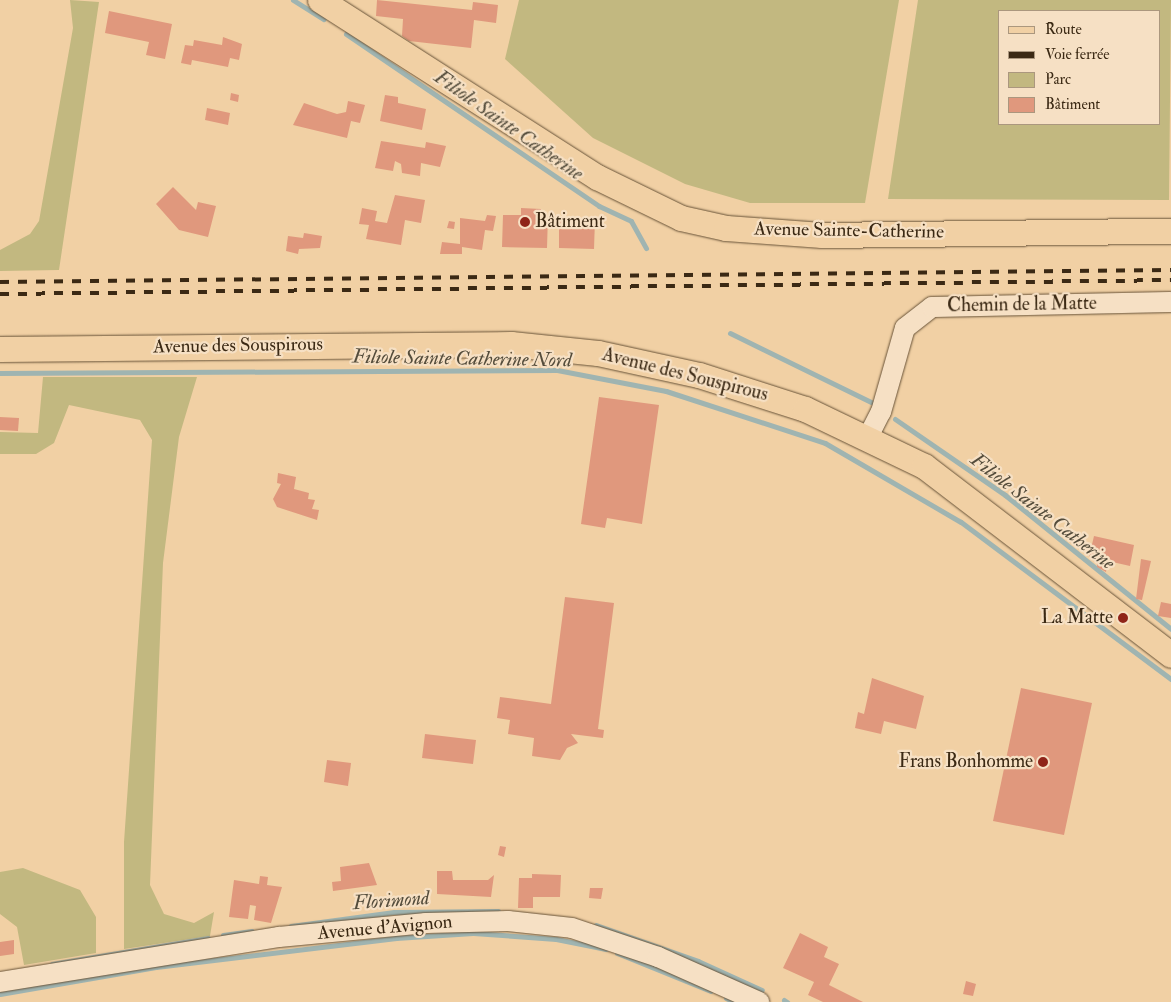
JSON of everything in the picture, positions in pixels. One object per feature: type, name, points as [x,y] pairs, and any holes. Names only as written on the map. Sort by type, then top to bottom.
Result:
[{"type":"main road","name":"Avenue Sainte-Catherine","points":[[320,0],[597,177],[682,218],[726,228],[805,234],[1171,231]]},
{"type":"main road","name":"Avenue des Souspirous","points":[[0,349],[454,344],[560,347],[643,362],[758,391],[868,437],[955,488],[1171,655]]},
{"type":"street","name":"Chemin de la Matte","points":[[868,437],[881,412],[905,328],[932,307],[1171,302]]},
{"type":"street","name":"Avenue d'Avignon","points":[[0,982],[279,937],[426,923],[508,921],[572,928],[658,957],[759,1002]]},
{"type":"green space","points":[[70,0],[99,2],[59,270],[0,271],[0,250],[30,234],[39,221],[73,28]]},
{"type":"green space","points":[[519,0],[899,0],[865,203],[750,203],[685,184],[593,138],[505,59]]},
{"type":"green space","points":[[918,0],[1171,0],[1169,200],[888,199]]},
{"type":"green space","points":[[43,377],[197,377],[179,437],[163,563],[150,885],[164,914],[194,923],[214,912],[210,936],[124,949],[124,842],[152,440],[140,420],[69,405],[54,443],[36,454],[0,454],[0,432],[38,433]]},
{"type":"green space","points":[[23,868],[80,890],[96,917],[96,953],[24,965],[17,927],[0,914],[0,872]]},
{"type":"building","points":[[377,0],[472,10],[473,2],[498,5],[496,23],[474,20],[471,48],[409,41],[402,36],[403,19],[376,16]]},
{"type":"building","points":[[109,11],[172,24],[165,59],[146,55],[149,42],[105,33]]},
{"type":"building","points":[[223,37],[242,44],[239,60],[230,58],[228,67],[192,60],[191,65],[181,63],[185,45],[193,46],[194,40],[222,45]]},
{"type":"building","points":[[231,93],[239,95],[238,102],[230,100]]},
{"type":"building","points":[[385,95],[398,97],[398,103],[426,109],[422,130],[380,121]]},
{"type":"building","points":[[348,101],[365,105],[360,123],[351,121],[347,138],[293,125],[304,103],[337,114],[346,112]]},
{"type":"building","points":[[207,108],[230,113],[228,125],[205,120]]},
{"type":"building","points":[[381,141],[425,148],[426,142],[446,146],[440,167],[421,163],[420,176],[402,173],[401,164],[395,161],[393,171],[375,168]]},
{"type":"building","points":[[173,187],[196,210],[198,202],[216,206],[208,237],[179,230],[156,204]]},
{"type":"building","points":[[395,195],[425,200],[421,223],[405,220],[401,245],[366,239],[369,225],[359,224],[362,208],[377,211],[375,221],[387,223]]},
{"type":"building","name":"Bâtiment","points":[[521,208],[541,209],[541,216],[548,215],[547,248],[502,247],[503,215],[521,215]]},
{"type":"building","points":[[487,215],[496,216],[493,231],[485,230],[482,250],[462,247],[462,254],[440,254],[442,242],[460,244],[460,218],[485,221]]},
{"type":"building","points":[[559,218],[595,219],[594,249],[559,248]]},
{"type":"building","points":[[449,221],[455,222],[454,229],[447,228]]},
{"type":"building","points":[[304,233],[322,236],[320,248],[299,249],[298,254],[286,251],[288,236],[303,238]]},
{"type":"building","points":[[599,397],[659,405],[642,524],[607,518],[605,528],[581,524]]},
{"type":"building","points":[[0,417],[19,418],[18,431],[0,430]]},
{"type":"building","points":[[278,473],[296,477],[294,489],[309,493],[308,499],[315,500],[312,509],[319,510],[317,520],[277,507],[273,499],[281,484],[277,483]]},
{"type":"building","points":[[1094,536],[1134,545],[1130,566],[1108,561],[1106,572],[1097,567],[1098,559],[1089,557]]},
{"type":"building","points":[[1141,559],[1151,561],[1142,600],[1136,599]]},
{"type":"building","points":[[565,597],[614,603],[598,729],[604,730],[603,738],[571,734],[578,743],[567,748],[560,760],[532,756],[534,738],[508,734],[510,720],[497,718],[500,697],[551,704]]},
{"type":"building","points":[[1161,602],[1171,604],[1171,618],[1158,616]]},
{"type":"building","points":[[872,678],[924,696],[916,729],[884,721],[881,734],[855,728],[858,712],[864,714]]},
{"type":"building","name":"Frans Bonhomme","points":[[1021,688],[1092,703],[1064,835],[993,821]]},
{"type":"building","points":[[425,734],[476,740],[473,764],[422,758]]},
{"type":"building","points":[[327,760],[351,763],[348,786],[324,782]]},
{"type":"building","points":[[500,846],[506,847],[504,857],[498,855]]},
{"type":"building","points":[[369,863],[377,885],[333,891],[332,882],[341,881],[340,867]]},
{"type":"building","points":[[437,871],[452,871],[453,880],[488,880],[494,875],[491,897],[437,894]]},
{"type":"building","points":[[532,874],[561,875],[560,897],[533,897],[533,908],[518,908],[519,878],[532,878]]},
{"type":"building","points":[[260,876],[268,877],[267,885],[282,887],[271,923],[254,920],[256,906],[250,905],[248,919],[229,917],[234,880],[259,884]]},
{"type":"building","points":[[590,888],[603,888],[601,899],[589,898]]},
{"type":"building","points":[[800,933],[828,947],[824,957],[839,964],[829,985],[863,1002],[823,1002],[808,995],[814,982],[783,968]]},
{"type":"building","points":[[14,940],[14,954],[0,956],[0,942]]},
{"type":"building","points":[[966,981],[976,984],[973,996],[963,994]]},
{"type":"waterway","name":"Filiole Sainte Catherine","points":[[293,0],[323,19]]},
{"type":"waterway","name":"Filiole Sainte Catherine","points":[[346,34],[599,206],[631,221],[646,248]]},
{"type":"waterway","name":"Filiole Sainte Catherine","points":[[730,333],[871,402]]},
{"type":"waterway","name":"Filiole Sainte Catherine Nord","points":[[0,373],[557,370],[666,391],[825,443],[961,522],[1171,679]]},
{"type":"waterway","name":"Filiole Sainte Catherine","points":[[895,419],[1005,495],[1171,629]]},
{"type":"waterway","name":"Florimond","points":[[291,926],[394,912],[498,911]]},
{"type":"waterway","name":"Florimond","points":[[596,925],[698,961],[762,990]]},
{"type":"waterway","name":"Florimond","points":[[223,935],[252,931]]},
{"type":"waterway","points":[[0,994],[156,967],[396,938],[473,933],[556,939],[606,949]]},
{"type":"waterway","name":"Florimond","points":[[52,964],[208,938]]},
{"type":"waterway","points":[[617,953],[711,991]]},
{"type":"waterway","points":[[726,998],[734,1002]]},
{"type":"railway","points":[[0,282],[1171,270]]},
{"type":"railway","points":[[0,294],[1171,280]]},
{"type":"place","name":"Bâtiment","points":[[525,222]]},
{"type":"place","name":"La Matte","points":[[1123,618]]},
{"type":"place","name":"Frans Bonhomme","points":[[1043,762]]}]
